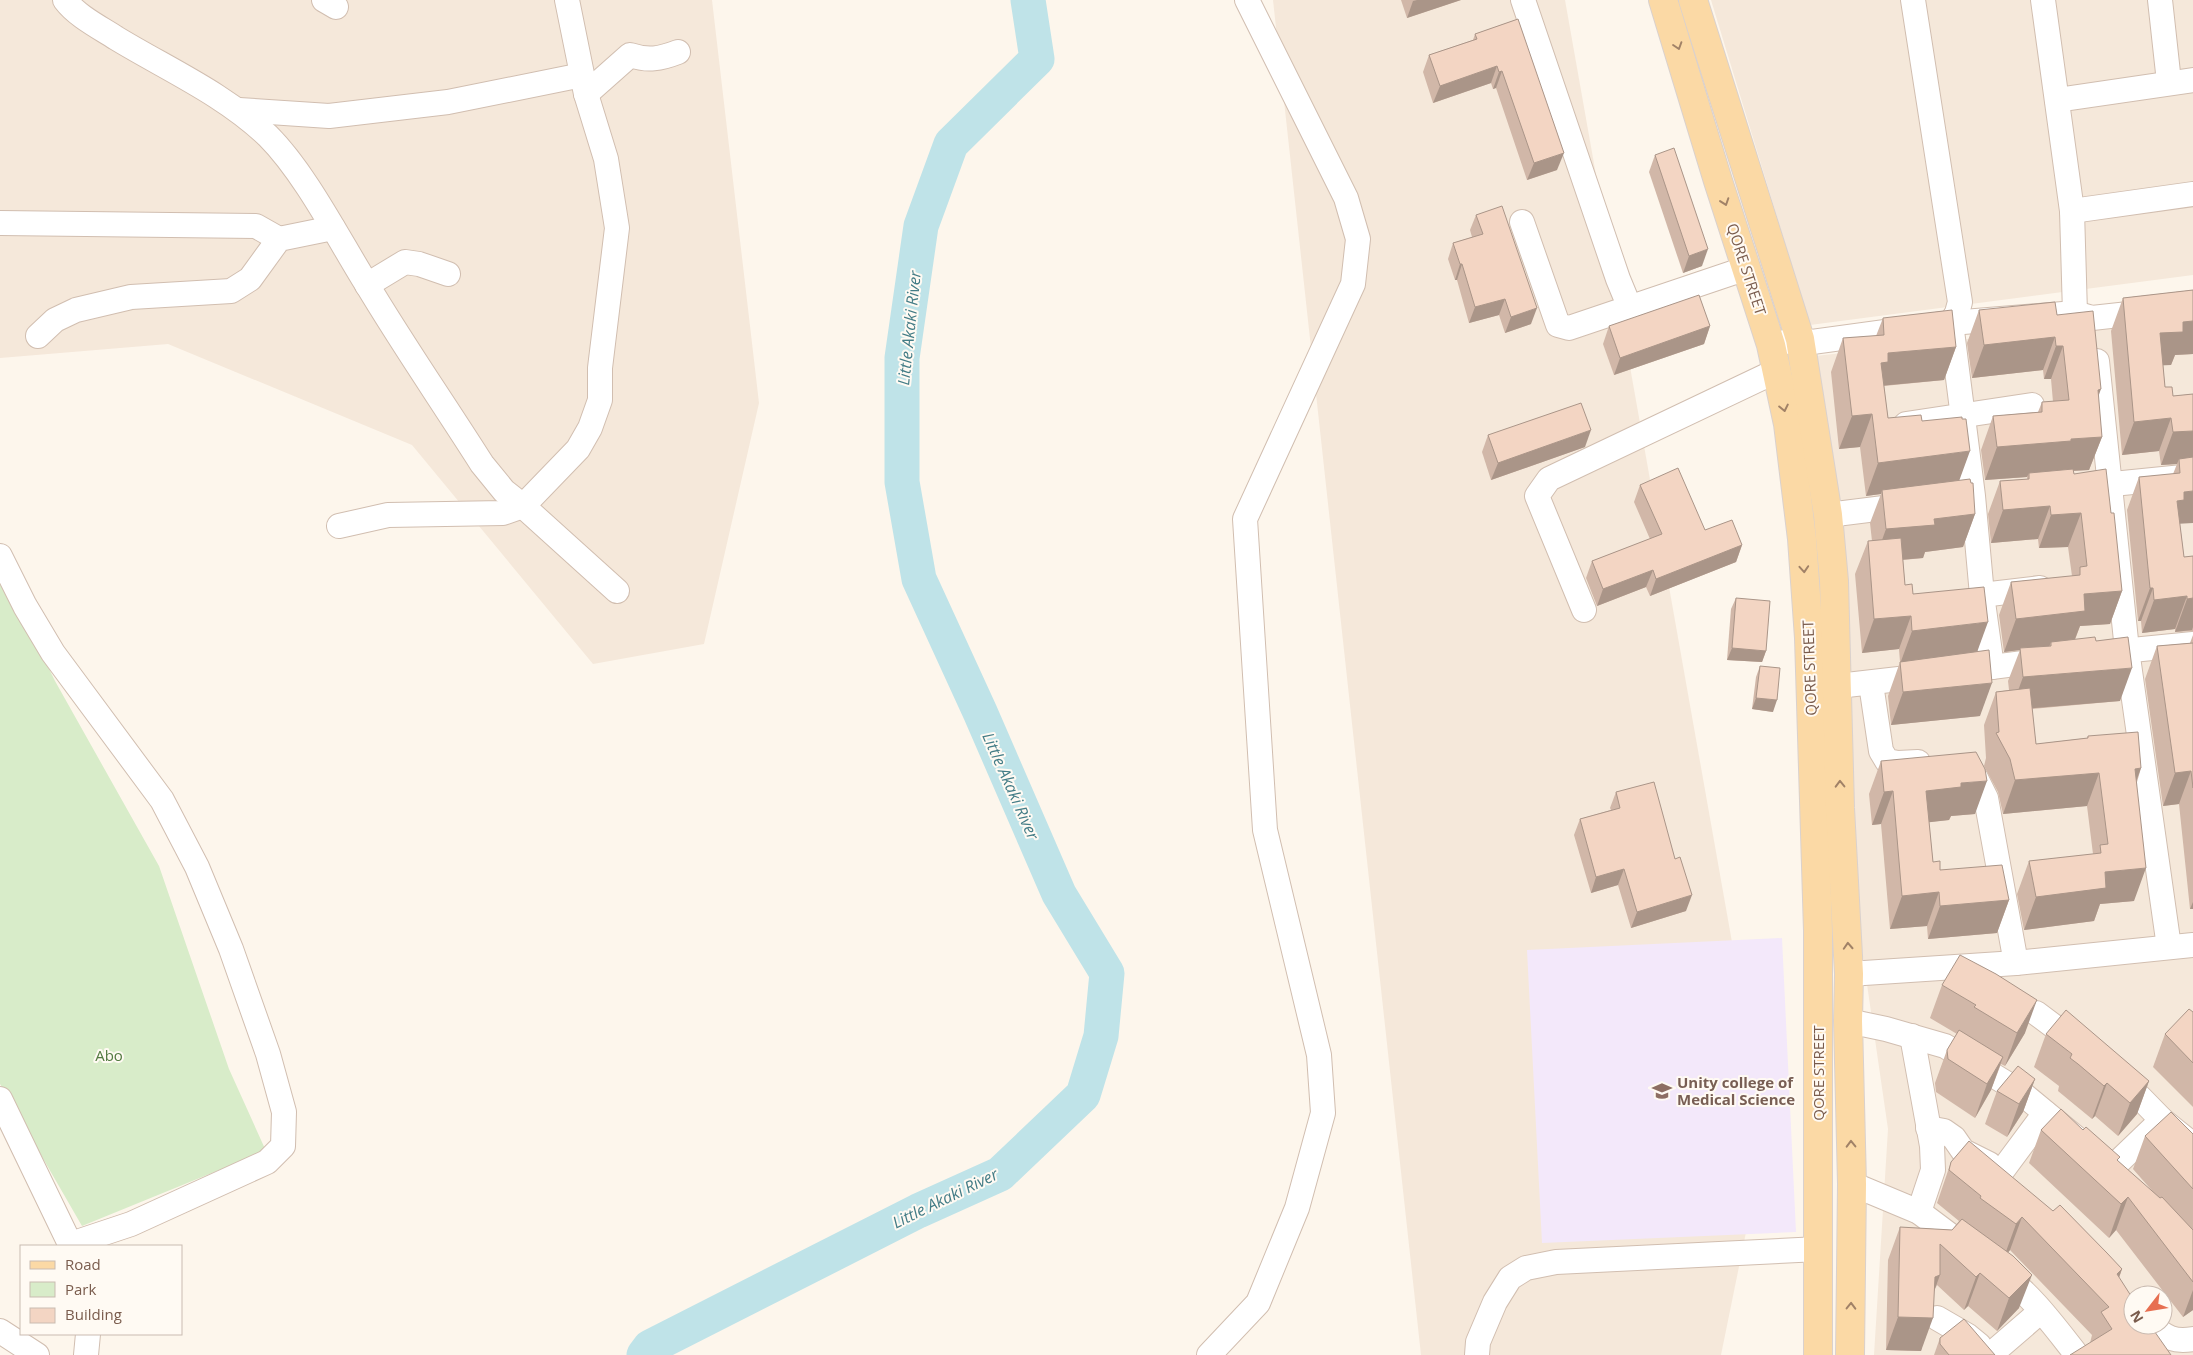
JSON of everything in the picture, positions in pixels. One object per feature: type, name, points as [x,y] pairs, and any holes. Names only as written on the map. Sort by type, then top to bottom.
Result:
[{"type":"main road","name":"QORE STREET","points":[[1663,0],[1718,181],[1771,345],[1788,424],[1802,539],[1809,638],[1818,931],[1818,1355]]},
{"type":"main road","name":"QORE STREET","points":[[1693,0],[1800,339],[1828,515],[1834,581],[1840,808],[1849,974],[1848,1022],[1852,1184],[1850,1355]]},
{"type":"street","points":[[65,0],[69,6],[97,26],[238,110],[269,137],[296,172],[333,228],[367,285],[482,464],[504,491],[524,506],[617,591]]},
{"type":"street","points":[[339,526],[388,515],[503,513],[524,506],[578,449],[590,428],[600,400],[600,368],[617,228],[606,159],[584,85],[567,0]]},
{"type":"street","points":[[1209,1355],[1258,1304],[1297,1208],[1323,1113],[1319,1055],[1265,830],[1245,519],[1353,284],[1358,239],[1346,198],[1247,0]]},
{"type":"street","points":[[1523,0],[1618,279],[1630,308]]},
{"type":"street","points":[[2043,0],[2072,211],[2083,316],[2109,484],[2127,650],[2169,947]]},
{"type":"street","points":[[2160,0],[2170,82]]},
{"type":"street","points":[[1920,1],[1960,302],[1951,323],[1992,667]]},
{"type":"street","points":[[238,110],[329,116],[584,85],[630,55],[642,59],[657,60],[678,52]]},
{"type":"street","points":[[2057,100],[2193,80]]},
{"type":"street","points":[[2072,211],[2193,194]]},
{"type":"street","points":[[1522,222],[1558,325],[1569,328],[1747,268]]},
{"type":"street","points":[[0,223],[256,226],[279,239],[333,228]]},
{"type":"street","points":[[38,336],[55,320],[76,310],[131,296],[231,291],[250,279],[279,239]]},
{"type":"street","points":[[367,285],[405,262],[419,264],[448,274]]},
{"type":"street","points":[[1771,345],[1800,339],[1812,342],[1951,323],[2083,316],[2193,307]]},
{"type":"street","points":[[1584,610],[1537,496],[1549,479],[1776,371]]},
{"type":"street","points":[[1906,424],[2032,405]]},
{"type":"street","points":[[2070,488],[2193,476]]},
{"type":"street","points":[[1828,515],[1925,502]]},
{"type":"street","points":[[0,556],[25,606],[52,653],[162,800],[197,867],[231,949],[268,1054],[284,1112],[283,1146],[267,1162],[131,1224],[71,1245],[0,1099]]},
{"type":"street","points":[[1982,595],[2056,587]]},
{"type":"street","points":[[1838,686],[1871,684],[2127,650],[2193,644]]},
{"type":"street","points":[[1871,684],[1881,751],[1887,761],[1898,764],[1956,758],[1976,778],[1986,798],[2016,963]]},
{"type":"street","points":[[1849,974],[2016,963],[2193,945]]},
{"type":"street","points":[[2036,1012],[2101,1060],[2162,1120],[2193,1144]]},
{"type":"street","points":[[1848,1022],[1912,1036],[1945,1046],[2019,1092],[2106,1164],[2162,1120]]},
{"type":"street","points":[[1912,1036],[1932,1146],[1933,1170],[1919,1212]]},
{"type":"street","points":[[2002,1171],[2045,1113]]},
{"type":"street","points":[[1928,1128],[1944,1132],[1954,1138],[1963,1151],[2002,1171],[2020,1189]]},
{"type":"street","points":[[1933,1170],[1950,1164],[1963,1151]]},
{"type":"street","points":[[1852,1184],[1919,1212],[2010,1279],[2041,1311],[2077,1355]]},
{"type":"street","points":[[1477,1355],[1478,1342],[1495,1302],[1510,1278],[1526,1268],[1556,1262],[1819,1249]]},
{"type":"street","points":[[1937,1318],[1968,1336],[1990,1355],[2041,1311]]},
{"type":"street","points":[[0,1331],[36,1355]]},
{"type":"street","points":[[86,1355],[88,1335]]},
{"type":"street","points":[[2161,1335],[2177,1341],[2193,1339]]},
{"type":"shaded area","points":[[0,0],[712,0],[759,403],[704,644],[593,664],[412,445],[168,344],[0,358]]},
{"type":"shaded area","points":[[1273,0],[1565,0],[1766,1134],[1721,1355],[1421,1355]]},
{"type":"shaded area","points":[[1711,0],[2193,0],[2193,275],[1810,325]]},
{"type":"shaded area","points":[[2193,314],[2193,1355],[1874,1355],[1888,1129],[1851,874],[1815,356]]},
{"type":"shaded area","name":"Unity college of Medical Science","points":[[1782,938],[1796,1232],[1542,1243],[1527,950]]},
{"type":"green space","name":"Abo","points":[[0,569],[55,681],[159,866],[229,1069],[266,1151],[82,1226],[0,1084]]},
{"type":"building","points":[[1518,19],[1564,153],[1534,163],[1502,71],[1499,72],[1497,66],[1440,86],[1429,55],[1477,39],[1475,34]]},
{"type":"building","points":[[1674,148],[1708,249],[1689,256],[1655,155]]},
{"type":"building","points":[[1502,206],[1537,308],[1511,317],[1505,299],[1475,307],[1462,264],[1460,264],[1453,243],[1483,234],[1476,215]]},
{"type":"building","points":[[2193,290],[2193,321],[2183,322],[2183,332],[2160,333],[2165,387],[2172,387],[2173,396],[2193,394],[2193,431],[2173,432],[2171,418],[2134,422],[2123,298]]},
{"type":"building","points":[[1699,295],[1710,326],[1620,358],[1609,326]]},
{"type":"building","points":[[2055,302],[2057,315],[2093,311],[2101,389],[2098,390],[2102,437],[1997,447],[1993,416],[2042,412],[2042,402],[2069,400],[2063,346],[2056,346],[2055,337],[1984,345],[1979,310]]},
{"type":"building","points":[[1952,310],[1956,347],[1888,353],[1888,362],[1881,363],[1888,418],[1921,415],[1922,421],[1962,417],[1962,419],[1966,419],[1970,451],[1878,463],[1872,414],[1852,416],[1843,338],[1884,335],[1883,318]]},
{"type":"building","points":[[1581,403],[1591,430],[1498,463],[1488,435]]},
{"type":"building","points":[[2193,457],[2193,491],[2184,492],[2184,500],[2177,501],[2184,557],[2193,556],[2193,598],[2187,599],[2187,596],[2154,600],[2153,588],[2150,588],[2139,477],[2180,473],[2179,459]]},
{"type":"building","points":[[1678,468],[1705,530],[1732,520],[1742,545],[1656,579],[1653,570],[1603,589],[1592,561],[1662,534],[1640,485]]},
{"type":"building","points":[[2073,469],[2074,474],[2106,469],[2111,513],[2114,513],[2122,591],[2084,594],[2085,611],[2016,619],[2011,582],[2080,575],[2080,567],[2087,566],[2081,513],[2051,515],[2050,506],[2003,510],[2000,481],[2029,479],[2029,473]]},
{"type":"building","points":[[1970,479],[1971,483],[1973,483],[1975,514],[1934,519],[1935,525],[1886,529],[1882,490]]},
{"type":"building","points":[[1901,538],[1905,585],[1912,584],[1913,594],[1984,587],[1988,622],[1912,631],[1911,616],[1874,619],[1868,541]]},
{"type":"building","points":[[1736,598],[1770,601],[1766,651],[1732,648]]},
{"type":"building","points":[[2095,637],[2096,641],[2128,637],[2132,668],[2023,677],[2020,648],[2051,646],[2051,642]]},
{"type":"building","points":[[2193,643],[2193,788],[2191,771],[2175,773],[2157,646]]},
{"type":"building","points":[[1989,650],[1992,683],[1903,692],[1900,662]]},
{"type":"building","points":[[1760,666],[1780,668],[1777,700],[1756,698]]},
{"type":"building","points":[[2030,688],[2036,744],[2088,738],[2088,736],[2138,732],[2141,768],[2135,769],[2146,868],[2105,872],[2106,888],[2036,897],[2029,861],[2101,853],[2100,845],[2108,844],[2099,773],[2015,780],[2010,759],[1996,733],[1999,732],[1996,692]]},
{"type":"building","points":[[1976,752],[1985,769],[1987,781],[1961,783],[1961,787],[1926,791],[1933,862],[1940,861],[1940,870],[2002,865],[2009,900],[1940,906],[1939,892],[1902,896],[1893,791],[1884,792],[1881,761]]},
{"type":"building","points":[[1654,782],[1675,859],[1680,857],[1692,895],[1637,912],[1624,869],[1596,877],[1580,819],[1620,808],[1616,792]]},
{"type":"building","points":[[1960,955],[1996,974],[2037,1000],[2017,1033],[1942,985]]},
{"type":"building","points":[[2189,1009],[2193,1012],[2193,1063],[2165,1034]]},
{"type":"building","points":[[2066,1010],[2149,1081],[2130,1103],[2107,1083],[2104,1086],[2070,1058],[2072,1054],[2046,1034]]},
{"type":"building","points":[[1959,1030],[2003,1057],[1987,1084],[1948,1059],[1947,1050]]},
{"type":"building","points":[[2018,1066],[2035,1079],[2019,1104],[1997,1091]]},
{"type":"building","points":[[2061,1109],[2083,1130],[2086,1127],[2120,1157],[2117,1160],[2160,1198],[2162,1197],[2193,1230],[2193,1282],[2128,1197],[2121,1204],[2041,1130]]},
{"type":"building","points":[[2171,1112],[2193,1134],[2193,1189],[2145,1136]]},
{"type":"building","points":[[1969,1141],[2053,1211],[2060,1205],[2122,1269],[2117,1274],[2124,1285],[2123,1335],[2157,1335],[2171,1355],[2070,1355],[2112,1329],[2101,1312],[2109,1307],[2022,1217],[2016,1224],[1980,1198],[1981,1196],[1949,1170],[1951,1162]]},
{"type":"building","points":[[1962,1219],[2013,1256],[2032,1275],[2009,1298],[1980,1273],[1976,1277],[1940,1244],[1940,1275],[1935,1277],[1933,1318],[1898,1317],[1900,1227],[1952,1230]]},
{"type":"building","points":[[1964,1319],[1995,1355],[1949,1355],[1940,1344],[1940,1338]]},
{"type":"waterway","name":"Little Akaki River","points":[[644,1355],[650,1347],[918,1211],[1000,1174],[1083,1095],[1101,1036],[1107,973],[1059,894],[980,712],[919,579],[902,482],[902,358],[921,226],[951,144],[1037,59],[1028,0]]},
{"type":"place","name":"Unity college of Medical Science","points":[[1662,1091]]}]
